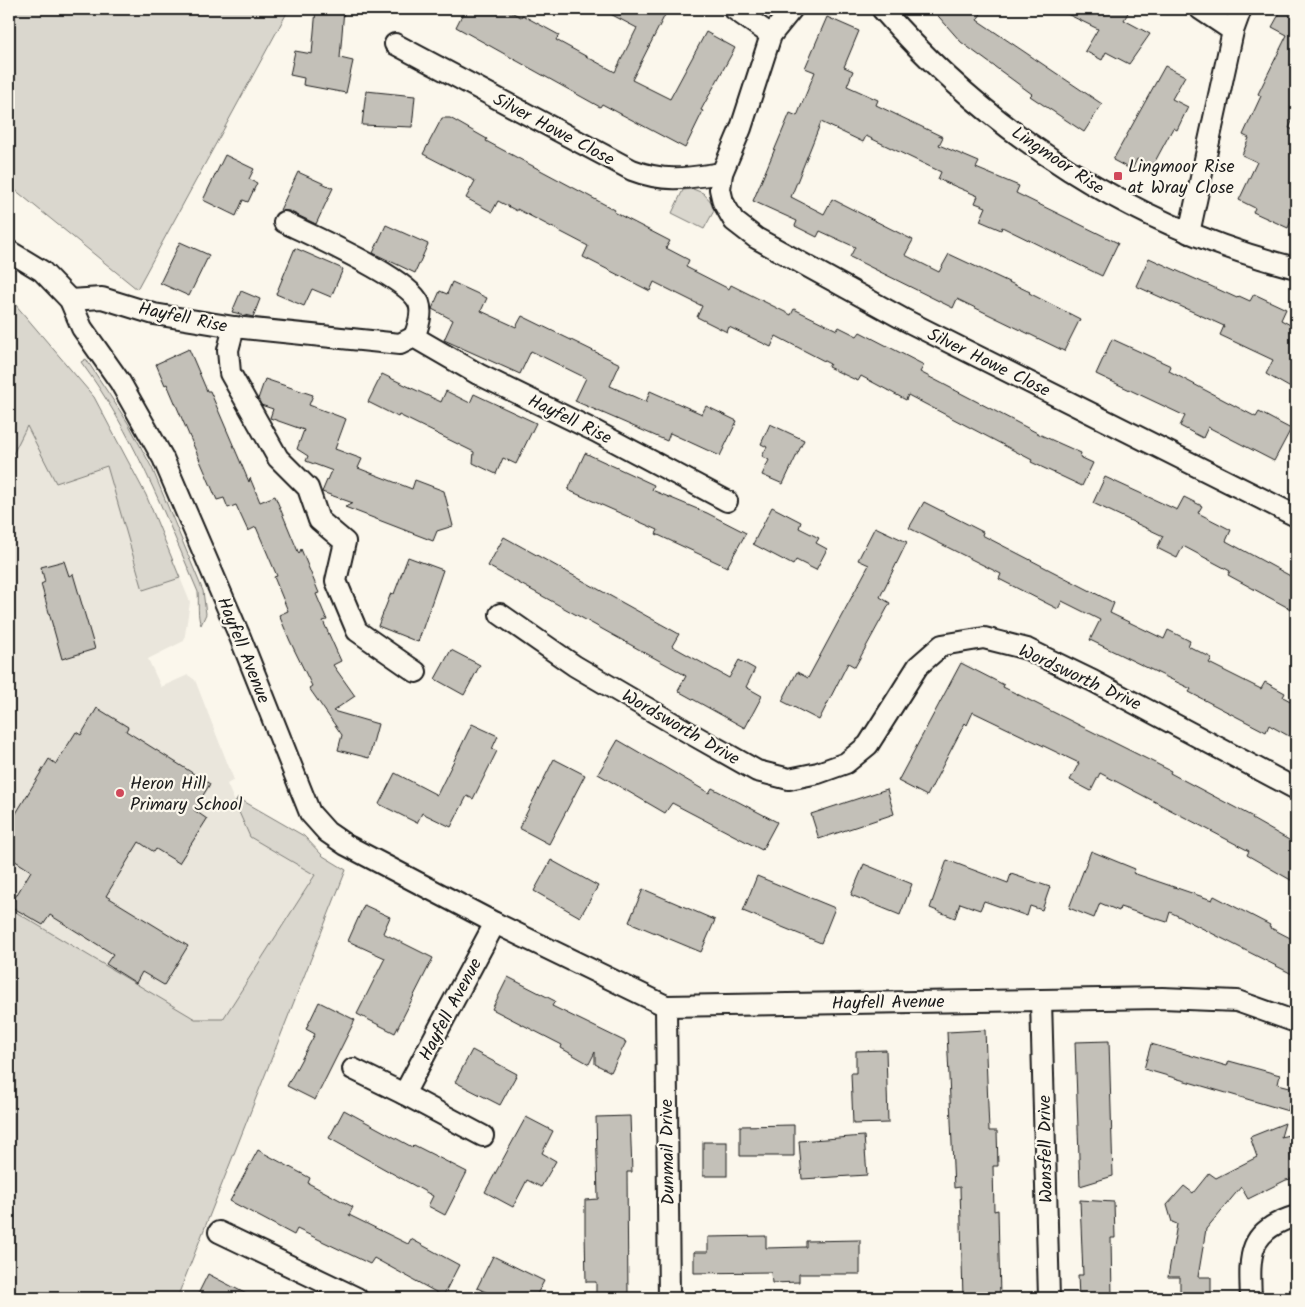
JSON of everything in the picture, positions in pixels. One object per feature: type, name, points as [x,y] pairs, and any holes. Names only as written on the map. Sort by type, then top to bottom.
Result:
[{"type":"street","points":[[734,9],[771,35]]},
{"type":"street","name":"Silver Howe Close","points":[[792,9],[771,35],[741,128],[722,173],[720,189],[723,202],[734,220],[756,238],[905,320],[1296,516]]},
{"type":"street","name":"Lingmoor Rise","points":[[882,9],[915,46],[959,86],[1049,158],[1106,194],[1159,221],[1189,233],[1263,260],[1296,268]]},
{"type":"street","points":[[1200,9],[1233,31]]},
{"type":"street","points":[[1189,233],[1233,31],[1241,9]]},
{"type":"street","name":"Silver Howe Close","points":[[396,44],[632,170],[652,178],[676,179],[722,173]]},
{"type":"street","points":[[284,222],[365,262],[410,290],[419,304],[420,322],[414,337]]},
{"type":"street","points":[[9,251],[42,271],[70,300]]},
{"type":"street","name":"Hayfell Rise","points":[[70,300],[102,298],[154,314],[234,327],[400,344],[414,337],[478,374],[595,430],[727,501]]},
{"type":"street","name":"Hayfell Avenue","points":[[70,300],[82,328],[120,382],[163,458],[240,636],[310,813],[327,832],[346,846],[495,923],[666,1006],[1162,998],[1237,1001],[1296,1022]]},
{"type":"street","points":[[234,327],[228,350],[230,373],[278,458],[308,488],[319,520],[345,542],[336,581],[357,631],[416,672]]},
{"type":"street","name":"Wordsworth Drive","points":[[500,614],[575,666],[705,742],[757,771],[789,779],[818,773],[846,763],[868,745],[918,666],[942,645],[984,638],[1027,649],[1093,681],[1296,789]]},
{"type":"street","name":"Hayfell Avenue","points":[[404,1094],[495,923]]},
{"type":"street","name":"Wansfell Drive","points":[[1042,1000],[1049,1298]]},
{"type":"street","name":"Dunmail Drive","points":[[666,1006],[669,1298]]},
{"type":"street","points":[[353,1069],[483,1136]]},
{"type":"street","points":[[1251,1298],[1250,1255],[1255,1242],[1264,1232],[1278,1222],[1296,1216]]},
{"type":"street","points":[[218,1232],[357,1298]]},
{"type":"shaded area","points":[[9,9],[289,9],[137,289],[9,185]]},
{"type":"shaded area","points":[[693,189],[703,193],[716,207],[704,229],[672,213],[683,190]]},
{"type":"shaded area","name":"Heron Hill Primary School","points":[[9,297],[94,397],[146,495],[190,602],[184,641],[148,659],[161,687],[188,675],[195,680],[234,780],[227,784],[250,837],[338,888],[177,1298],[9,1276]]},
{"type":"shaded area","points":[[9,297],[94,397],[146,495],[180,578],[143,590],[107,466],[56,483],[27,426],[9,462]]},
{"type":"shaded area","points":[[86,359],[128,423],[152,468],[203,591],[206,614],[201,625],[198,592],[173,532],[132,444],[100,389],[81,362]]},
{"type":"shaded area","points":[[238,798],[304,836],[323,856],[346,870],[177,1298],[9,1298],[9,908],[195,1019],[223,1019],[315,875],[250,837],[235,803]]},
{"type":"building","points":[[316,9],[344,9],[340,58],[353,61],[346,93],[303,85],[304,78],[290,75],[295,51],[312,54]]},
{"type":"building","points":[[465,9],[505,9],[521,17],[522,15],[559,35],[556,40],[615,72],[637,28],[601,9],[668,9],[632,80],[670,99],[706,32],[735,48],[701,110],[703,111],[685,148],[602,104],[600,107],[456,27]]},
{"type":"building","points":[[932,9],[984,9],[977,20],[1102,104],[1084,132],[1030,96],[1032,94],[961,42]]},
{"type":"building","points":[[1057,9],[1130,9],[1124,20],[1150,34],[1129,64],[1106,52],[1102,60],[1085,51],[1098,29]]},
{"type":"building","points":[[1282,9],[1296,9],[1296,113],[1289,128],[1296,131],[1296,210],[1288,228],[1253,212],[1255,208],[1239,200],[1257,162],[1242,155],[1249,138],[1243,135],[1261,96],[1258,94],[1287,35],[1272,27]]},
{"type":"building","points":[[827,17],[859,31],[844,67],[853,71],[847,86],[878,100],[876,105],[943,137],[939,145],[979,162],[976,168],[1019,186],[1016,193],[1118,243],[1102,276],[1002,227],[1001,230],[980,221],[986,207],[975,203],[978,196],[938,179],[941,172],[866,136],[863,142],[821,122],[791,197],[824,214],[832,199],[913,240],[905,255],[939,272],[949,254],[1030,292],[1080,319],[1064,351],[957,299],[953,308],[850,257],[855,247],[820,231],[817,237],[795,226],[797,221],[753,201],[790,113],[797,116],[815,72],[805,68]]},
{"type":"building","points":[[1165,66],[1185,76],[1172,99],[1188,107],[1177,130],[1173,128],[1152,167],[1137,159],[1132,170],[1113,160]]},
{"type":"building","points":[[366,91],[415,96],[412,127],[362,125]]},
{"type":"building","points":[[442,118],[450,118],[487,139],[486,141],[670,241],[666,248],[689,260],[686,267],[729,289],[731,285],[791,315],[794,309],[837,330],[839,327],[857,336],[860,332],[924,365],[920,372],[1043,436],[1081,453],[1080,457],[1093,463],[1082,486],[1031,462],[1032,460],[908,395],[906,400],[861,376],[858,381],[828,367],[830,364],[776,336],[771,347],[729,327],[727,332],[697,317],[702,306],[654,282],[650,291],[583,257],[588,246],[517,209],[517,211],[498,201],[492,212],[466,198],[475,181],[423,154]]},
{"type":"building","points":[[225,155],[254,169],[249,179],[257,183],[248,202],[243,200],[236,216],[203,200]]},
{"type":"building","points":[[298,172],[333,188],[316,224],[289,211],[280,210]]},
{"type":"building","points":[[386,225],[428,244],[415,273],[373,253]]},
{"type":"building","points":[[180,242],[209,255],[189,296],[160,283]]},
{"type":"building","points":[[295,248],[343,269],[331,297],[312,289],[304,306],[276,294]]},
{"type":"building","points":[[1149,258],[1237,298],[1239,296],[1250,301],[1254,294],[1286,309],[1281,320],[1296,328],[1296,391],[1266,374],[1273,360],[1220,335],[1224,326],[1136,286]]},
{"type":"building","points":[[452,282],[487,298],[481,311],[516,327],[522,316],[620,364],[610,386],[646,402],[650,391],[702,414],[706,406],[737,421],[720,456],[670,433],[667,441],[575,401],[586,378],[531,351],[520,374],[444,340],[453,320],[432,309],[440,291],[447,294]]},
{"type":"building","points":[[241,291],[260,299],[253,317],[232,312]]},
{"type":"building","points":[[1112,339],[1171,366],[1169,371],[1256,417],[1259,412],[1291,429],[1274,461],[1208,427],[1203,438],[1180,426],[1185,416],[1096,374]]},
{"type":"building","points":[[189,349],[207,391],[210,391],[249,482],[250,478],[260,502],[275,496],[299,554],[301,549],[319,593],[316,594],[327,620],[323,621],[341,661],[333,665],[355,696],[333,711],[378,724],[369,758],[338,750],[342,735],[309,688],[312,686],[279,615],[288,611],[274,577],[277,576],[256,527],[248,531],[236,505],[228,508],[224,498],[217,500],[167,384],[165,385],[156,364]]},
{"type":"building","points":[[382,374],[441,402],[446,391],[470,403],[474,394],[536,423],[516,464],[503,458],[496,474],[473,463],[474,452],[368,402]]},
{"type":"building","points":[[265,379],[313,395],[309,405],[346,419],[335,449],[362,459],[358,468],[412,489],[415,480],[444,491],[453,526],[437,531],[433,541],[345,507],[353,503],[322,492],[330,473],[333,471],[306,461],[308,456],[297,449],[304,430],[270,418],[273,409],[261,405],[258,399]]},
{"type":"building","points":[[770,424],[804,440],[783,484],[762,475],[769,460],[762,456],[767,447],[761,444]]},
{"type":"building","points":[[585,453],[654,485],[652,490],[707,513],[746,533],[727,567],[656,534],[658,530],[568,490]]},
{"type":"building","points":[[1105,477],[1177,510],[1184,497],[1202,506],[1198,513],[1231,530],[1226,541],[1296,579],[1296,612],[1228,575],[1230,571],[1183,546],[1177,558],[1157,548],[1163,536],[1093,503]]},
{"type":"building","points":[[924,502],[983,532],[982,535],[1114,603],[1110,613],[1164,639],[1168,630],[1190,641],[1188,646],[1212,658],[1209,663],[1261,689],[1265,682],[1285,693],[1283,697],[1296,704],[1296,740],[1269,725],[1266,732],[1189,692],[1191,689],[1090,640],[1100,620],[1062,601],[1058,609],[999,579],[1001,574],[909,528]]},
{"type":"building","points":[[772,507],[801,522],[799,528],[819,538],[816,543],[827,549],[816,570],[796,560],[793,565],[753,544]]},
{"type":"building","points":[[875,527],[907,542],[880,597],[890,603],[855,667],[848,663],[819,720],[782,701],[797,672],[808,678],[869,565],[858,560]]},
{"type":"building","points":[[504,537],[679,634],[672,646],[729,678],[739,660],[755,669],[746,687],[762,696],[745,728],[678,691],[686,676],[488,566]]},
{"type":"building","points":[[408,557],[443,570],[418,642],[378,626],[391,593],[394,594]]},
{"type":"building","points":[[64,561],[69,576],[73,574],[95,649],[62,659],[41,584],[45,582],[41,567]]},
{"type":"building","points":[[451,650],[480,665],[464,695],[435,679]]},
{"type":"building","points":[[961,663],[1004,685],[1003,687],[1171,771],[1170,773],[1253,817],[1252,819],[1296,844],[1296,883],[1247,855],[1249,851],[1100,773],[1091,791],[1070,780],[1079,763],[973,712],[967,725],[965,723],[927,796],[898,781]]},
{"type":"building","points":[[97,708],[128,727],[126,731],[210,784],[194,810],[207,819],[179,863],[156,849],[154,852],[139,842],[106,896],[188,946],[164,985],[142,972],[136,983],[106,964],[113,954],[50,915],[43,925],[10,906],[31,871],[9,857],[9,825],[49,759],[56,764],[76,732],[81,735]]},
{"type":"building","points":[[472,724],[498,736],[492,749],[497,751],[473,799],[467,796],[451,827],[422,813],[417,823],[379,804],[395,773],[437,795]]},
{"type":"building","points":[[618,740],[709,793],[712,788],[777,822],[762,850],[672,803],[665,813],[598,774]]},
{"type":"building","points":[[554,759],[585,775],[549,844],[519,828]]},
{"type":"building","points":[[887,789],[894,814],[819,839],[811,814]]},
{"type":"building","points":[[1091,851],[1135,869],[1133,873],[1212,900],[1214,896],[1270,925],[1269,927],[1296,941],[1296,976],[1170,912],[1167,922],[1120,907],[1119,911],[1100,903],[1094,918],[1069,908]]},
{"type":"building","points":[[551,860],[598,886],[580,917],[534,891]]},
{"type":"building","points":[[947,860],[1008,883],[1011,874],[1050,887],[1042,910],[1030,906],[1027,916],[984,901],[980,910],[960,903],[955,918],[930,908]]},
{"type":"building","points":[[864,864],[912,884],[900,915],[851,895]]},
{"type":"building","points":[[757,876],[835,908],[821,943],[743,911]]},
{"type":"building","points":[[643,889],[715,920],[701,952],[629,922]]},
{"type":"building","points":[[364,905],[390,917],[383,933],[433,958],[395,1033],[357,1014],[385,958],[348,941]]},
{"type":"building","points":[[508,977],[555,1001],[552,1006],[626,1042],[611,1072],[595,1064],[595,1052],[589,1064],[561,1048],[562,1045],[492,1009]]},
{"type":"building","points":[[319,1002],[355,1020],[315,1100],[287,1086],[315,1034],[306,1029]]},
{"type":"building","points":[[985,1030],[989,1131],[997,1131],[998,1166],[993,1166],[994,1211],[998,1210],[1000,1298],[963,1298],[960,1187],[954,1188],[947,1032]]},
{"type":"building","points":[[1109,1041],[1113,1176],[1080,1186],[1075,1042]]},
{"type":"building","points":[[1151,1044],[1227,1066],[1229,1061],[1280,1075],[1278,1084],[1294,1088],[1288,1111],[1144,1069]]},
{"type":"building","points":[[472,1050],[517,1074],[500,1105],[455,1082]]},
{"type":"building","points":[[886,1050],[888,1123],[853,1124],[851,1073],[856,1073],[856,1051]]},
{"type":"building","points":[[344,1110],[412,1147],[414,1145],[467,1172],[445,1215],[428,1206],[433,1196],[329,1138]]},
{"type":"building","points":[[630,1116],[632,1172],[627,1172],[628,1298],[596,1298],[596,1282],[586,1282],[585,1200],[598,1199],[596,1117]]},
{"type":"building","points":[[526,1117],[553,1131],[542,1153],[556,1161],[541,1187],[527,1180],[513,1207],[485,1192]]},
{"type":"building","points":[[1285,1123],[1281,1137],[1296,1133],[1296,1178],[1286,1180],[1248,1199],[1241,1187],[1206,1229],[1198,1277],[1211,1277],[1211,1298],[1180,1298],[1180,1277],[1168,1277],[1177,1224],[1172,1222],[1167,1205],[1184,1186],[1193,1193],[1209,1173],[1216,1178],[1257,1157],[1250,1137]]},
{"type":"building","points":[[794,1125],[794,1156],[740,1156],[740,1126]]},
{"type":"building","points":[[864,1136],[867,1175],[802,1179],[799,1141]]},
{"type":"building","points":[[703,1142],[727,1142],[727,1176],[703,1176]]},
{"type":"building","points":[[258,1150],[310,1178],[308,1183],[353,1207],[349,1215],[408,1244],[411,1239],[459,1265],[443,1296],[374,1258],[370,1264],[297,1229],[294,1235],[230,1201]]},
{"type":"building","points":[[1080,1200],[1114,1202],[1115,1238],[1111,1238],[1112,1298],[1079,1298],[1078,1275],[1083,1275]]},
{"type":"building","points":[[766,1236],[766,1248],[806,1247],[806,1241],[860,1240],[860,1274],[799,1274],[799,1282],[772,1283],[771,1272],[694,1273],[694,1252],[708,1252],[708,1237]]},
{"type":"building","points":[[493,1256],[544,1281],[535,1298],[499,1298],[477,1288]]},
{"type":"building","points":[[208,1274],[254,1298],[196,1298]]},
{"type":"place","name":"Lingmoor Rise at Wray Close","points":[[1118,176]]},
{"type":"place","name":"Heron Hill Primary School","points":[[120,793]]}]
